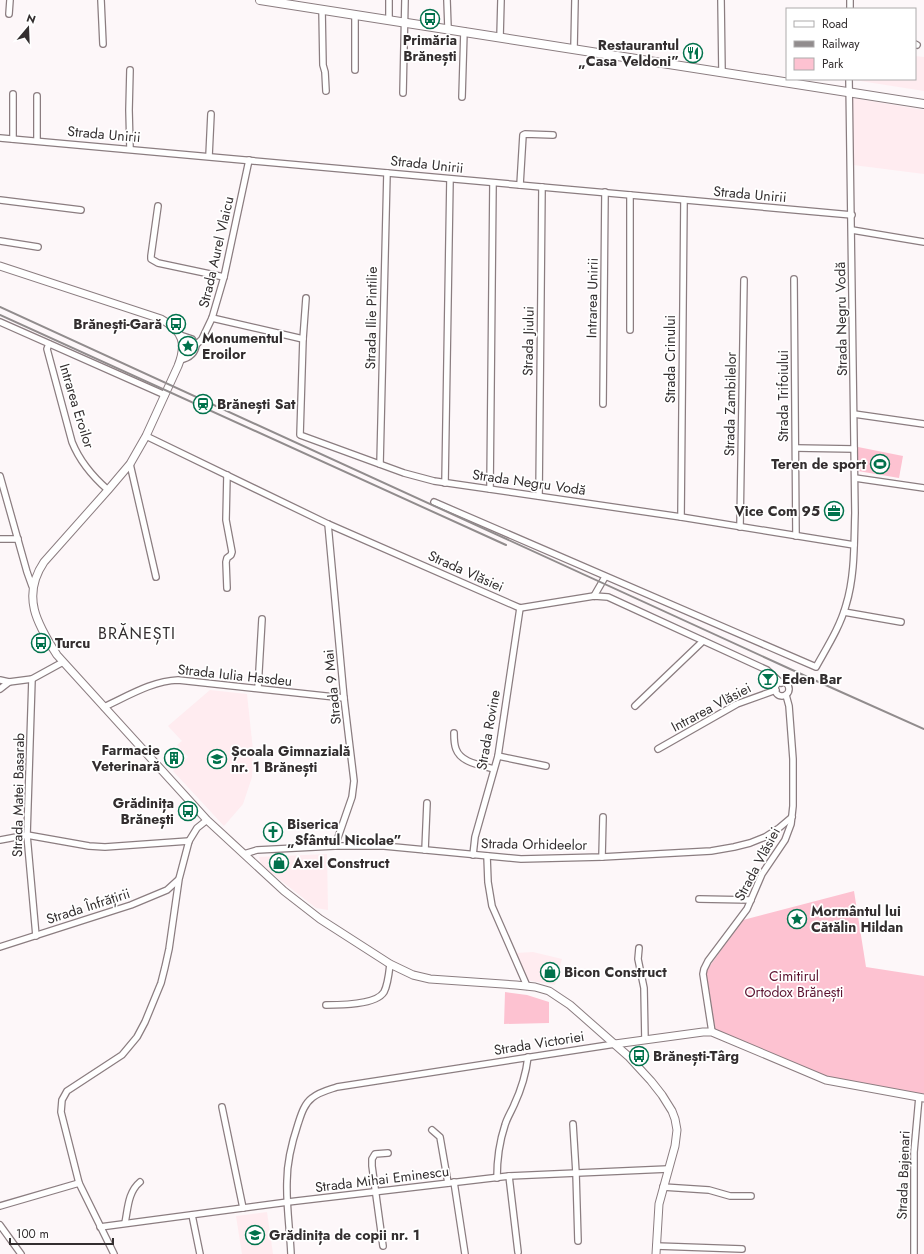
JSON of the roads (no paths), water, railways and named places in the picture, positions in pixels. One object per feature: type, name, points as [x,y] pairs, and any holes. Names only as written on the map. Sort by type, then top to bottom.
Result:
[{"type":"main road","points":[[260,0],[297,3],[322,10],[448,28],[924,104]]},
{"type":"main road","points":[[0,266],[157,317],[172,326],[180,335],[183,346],[180,360],[165,395],[146,436],[130,464],[44,562],[36,576],[32,586],[32,600],[36,616],[51,646],[63,662],[208,820],[284,891],[307,910],[390,964],[402,971],[422,978],[527,986],[549,991],[564,1000],[615,1044],[651,1081],[672,1111],[676,1124],[676,1138],[659,1204],[656,1254]]},
{"type":"main road","name":"Strada Victoriei","points":[[615,1044],[712,1032],[826,1080],[921,1098]]},
{"type":"street","points":[[10,0],[10,14]]},
{"type":"street","points":[[101,0],[103,44]]},
{"type":"street","points":[[389,0],[389,20]]},
{"type":"street","points":[[403,93],[405,0]]},
{"type":"street","points":[[447,0],[448,28]]},
{"type":"street","points":[[500,37],[501,0]]},
{"type":"street","points":[[574,48],[575,0]]},
{"type":"street","points":[[722,0],[722,72]]},
{"type":"street","points":[[322,10],[322,65],[325,72],[326,91]]},
{"type":"street","points":[[355,15],[355,70]]},
{"type":"street","points":[[462,97],[464,31]]},
{"type":"street","points":[[130,70],[130,149]]},
{"type":"street","name":"Strada Negru Vodă","points":[[605,577],[816,667],[836,631],[848,599],[854,545],[855,478],[849,80]]},
{"type":"street","points":[[13,94],[13,139]]},
{"type":"street","points":[[37,96],[37,140]]},
{"type":"street","points":[[209,156],[211,114]]},
{"type":"street","points":[[520,185],[523,135],[553,135]]},
{"type":"street","name":"Strada Unirii","points":[[0,138],[37,140],[852,215]]},
{"type":"street","name":"Strada Aurel Vlaicu","points":[[180,360],[191,356],[196,349],[196,345],[202,340],[212,318],[224,277],[249,160]]},
{"type":"street","name":"Strada Ilie Pintilie","points":[[380,464],[387,172]]},
{"type":"street","points":[[445,483],[450,179]]},
{"type":"street","points":[[490,488],[493,183]]},
{"type":"street","name":"Strada Jiului","points":[[539,496],[542,187]]},
{"type":"street","name":"Intrarea Unirii","points":[[603,404],[605,192]]},
{"type":"street","points":[[630,195],[630,330]]},
{"type":"street","points":[[0,200],[81,210]]},
{"type":"street","name":"Strada Crinului","points":[[681,518],[684,200]]},
{"type":"street","points":[[158,206],[151,256],[152,259],[158,263],[224,277]]},
{"type":"street","points":[[852,230],[924,242]]},
{"type":"street","points":[[0,241],[38,247]]},
{"type":"street","name":"Strada Trifoiului","points":[[794,279],[796,536]]},
{"type":"street","name":"Strada Zambilelor","points":[[740,527],[744,280]]},
{"type":"street","name":"Strada Negru Vodă","points":[[306,298],[303,339],[300,435],[380,464],[420,477],[445,483],[490,488],[854,545]]},
{"type":"street","points":[[212,318],[303,339]]},
{"type":"street","points":[[0,322],[165,395]]},
{"type":"street","points":[[180,335],[192,339],[196,345]]},
{"type":"street","name":"Intrarea Eroilor","points":[[49,344],[47,349],[76,452],[93,476],[108,490]]},
{"type":"street","points":[[854,414],[924,424]]},
{"type":"street","name":"Strada Vlăsiei","points":[[146,436],[328,524],[520,608]]},
{"type":"street","points":[[796,448],[854,448]]},
{"type":"street","points":[[130,464],[156,577]]},
{"type":"street","points":[[227,475],[226,520],[232,552],[227,558],[226,562],[227,588]]},
{"type":"street","points":[[0,476],[32,586]]},
{"type":"street","points":[[855,478],[924,488]]},
{"type":"street","points":[[434,502],[605,577],[594,596]]},
{"type":"street","name":"Strada 9 Mai","points":[[328,524],[344,698],[354,781],[354,789],[335,846]]},
{"type":"street","points":[[0,539],[18,539]]},
{"type":"street","points":[[520,608],[594,596],[608,597],[767,670],[781,683],[785,683],[788,686],[789,692],[786,695],[779,695],[776,690],[777,685],[781,683]]},
{"type":"street","name":"Strada Rovine","points":[[473,855],[475,837],[498,756],[520,608]]},
{"type":"street","points":[[844,612],[901,622]]},
{"type":"street","points":[[258,688],[262,619]]},
{"type":"street","points":[[635,706],[703,641]]},
{"type":"street","points":[[0,680],[9,682],[32,679],[63,662]]},
{"type":"street","name":"Strada Matei Basarab","points":[[32,679],[27,835],[36,936]]},
{"type":"street","name":"Strada Iulia Hasdeu","points":[[104,707],[153,685],[168,680],[344,698]]},
{"type":"street","points":[[0,689],[9,682]]},
{"type":"street","name":"Intrarea Vlăsiei","points":[[658,749],[738,704],[776,690]]},
{"type":"street","name":"Strada Vlăsiei","points":[[712,1032],[703,974],[704,969],[708,961],[746,909],[766,866],[785,840],[792,817],[793,760],[789,706],[786,695]]},
{"type":"street","points":[[454,734],[456,749],[461,757],[470,762],[494,769]]},
{"type":"street","points":[[498,756],[546,766]]},
{"type":"street","points":[[425,850],[427,803]]},
{"type":"street","points":[[602,857],[603,817]]},
{"type":"street","name":"Strada Orhideelor","points":[[244,854],[257,850],[335,846],[384,846],[521,859],[602,857],[711,851],[750,843],[765,837],[792,817]]},
{"type":"street","points":[[114,1254],[79,1183],[62,1112],[62,1100],[67,1091],[122,1055],[137,1036],[145,1022],[161,983],[169,949],[178,879],[189,841],[197,828],[208,820]]},
{"type":"street","points":[[0,840],[27,835],[89,846],[106,847],[189,841]]},
{"type":"street","points":[[487,856],[488,882],[492,906],[527,986]]},
{"type":"street","name":"Strada Înfrățirii","points":[[0,947],[131,905],[167,890],[178,879]]},
{"type":"street","points":[[699,899],[751,900]]},
{"type":"street","points":[[639,948],[639,966],[644,988],[645,1040]]},
{"type":"street","points":[[326,1005],[340,1005],[376,999],[384,992],[387,985],[390,964]]},
{"type":"street","name":"Strada Victoriei","points":[[291,1254],[287,1172],[295,1133],[306,1104],[312,1098],[322,1092],[337,1087],[615,1044]]},
{"type":"street","points":[[497,1178],[497,1152],[500,1140],[505,1123],[522,1086],[528,1057]]},
{"type":"street","name":"Strada Bajenari","points":[[914,1254],[914,1152],[921,1098]]},
{"type":"street","points":[[222,1107],[243,1208]]},
{"type":"street","points":[[573,1124],[578,1241]]},
{"type":"street","points":[[432,1130],[440,1137],[448,1183]]},
{"type":"street","points":[[383,1246],[372,1159],[375,1154],[388,1153]]},
{"type":"street","name":"Strada Mihai Eminescu","points":[[100,1227],[376,1191],[509,1176],[668,1169]]},
{"type":"street","points":[[509,1176],[518,1252]]},
{"type":"street","points":[[125,1223],[131,1194],[134,1187],[140,1182]]},
{"type":"street","points":[[454,1182],[465,1254]]},
{"type":"street","points":[[0,1206],[79,1183]]},
{"type":"street","points":[[663,1187],[709,1190],[730,1196],[751,1196]]},
{"type":"street","points":[[192,1215],[200,1254]]},
{"type":"street","points":[[0,1225],[21,1254]]},
{"type":"street","points":[[656,1246],[742,1249]]},
{"type":"railway","points":[[0,307],[924,729]]},
{"type":"railway","points":[[0,315],[506,545]]},
{"type":"place","name":"Primăria Brănești","points":[[430,19]]},
{"type":"place","name":"Restaurantul „Casa Veldoni”","points":[[693,53]]},
{"type":"place","name":"Brănești-Gară","points":[[176,324]]},
{"type":"place","name":"Monumentul Eroilor","points":[[188,346]]},
{"type":"place","name":"Brănești Sat","points":[[203,404]]},
{"type":"place","name":"Teren de sport","points":[[880,464]]},
{"type":"place","name":"Vice Com 95","points":[[834,511]]},
{"type":"place","name":"Turcu","points":[[41,643]]},
{"type":"place","name":"Eden Bar","points":[[768,679]]},
{"type":"place","name":"Farmacie Veterinară","points":[[174,758]]},
{"type":"place","name":"Școala Gimnazială nr. 1 Brănești","points":[[217,759]]},
{"type":"place","name":"Grădinița Brănești","points":[[188,811]]},
{"type":"place","name":"Biserica „Sfântul Nicolae”","points":[[273,832]]},
{"type":"place","name":"Axel Construct","points":[[279,863]]},
{"type":"place","name":"Mormântul lui Cătălin Hildan","points":[[797,919]]},
{"type":"place","name":"Bicon Construct","points":[[550,972]]},
{"type":"place","name":"Brănești-Târg","points":[[639,1056]]},
{"type":"place","name":"Grădinița de copii nr. 1","points":[[255,1235]]},
{"type":"district","name":"BRĂNEȘTI","points":[[137,633]]},
{"type":"park label","name":"Cimitirul Ortodox Brănești","points":[[794,984]]}]
